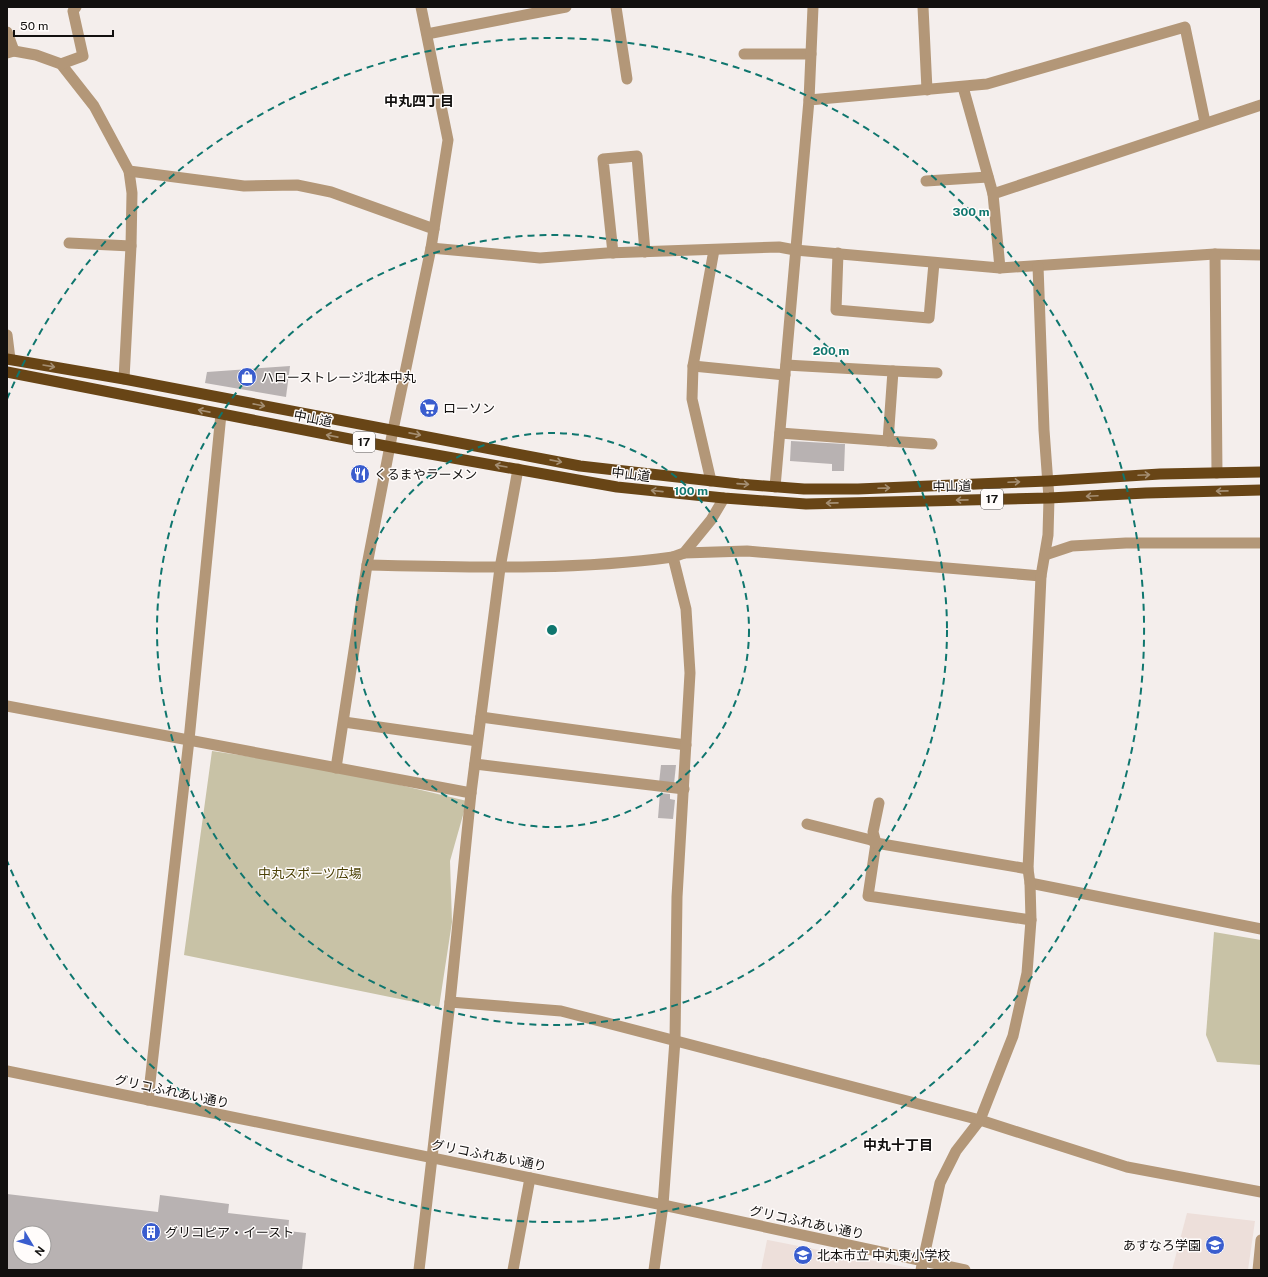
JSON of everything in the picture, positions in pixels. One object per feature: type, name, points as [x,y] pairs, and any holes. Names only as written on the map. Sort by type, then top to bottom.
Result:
[{"type":"highway","name":"中山道","points":[[9,359],[124,379],[580,466],[775,487],[804,489],[858,489],[1048,481],[1160,474],[1261,472]]},
{"type":"highway","name":"中山道","points":[[7,372],[391,447],[617,487],[724,498],[806,504],[1049,498],[1146,493],[1261,490]]},
{"type":"street","points":[[61,64],[83,56],[73,11],[76,7]]},
{"type":"street","points":[[336,768],[367,564],[431,248],[448,140],[421,7]]},
{"type":"street","points":[[427,34],[514,12],[566,7]]},
{"type":"street","points":[[616,7],[628,79]]},
{"type":"street","points":[[775,487],[809,100],[813,7]]},
{"type":"street","points":[[924,7],[927,90]]},
{"type":"street","points":[[809,100],[987,84],[1185,27],[1205,122]]},
{"type":"street","points":[[7,32],[10,52],[36,55],[61,64],[94,106],[129,171],[132,192],[131,246],[124,379]]},
{"type":"street","points":[[744,54],[811,54]]},
{"type":"street","points":[[963,87],[993,194],[1000,268]]},
{"type":"street","points":[[993,194],[1205,122],[1261,105]]},
{"type":"street","points":[[613,253],[603,159],[637,156],[646,252]]},
{"type":"street","points":[[129,171],[244,186],[297,185],[331,192],[434,229]]},
{"type":"street","points":[[926,181],[988,176]]},
{"type":"street","points":[[69,243],[131,246]]},
{"type":"street","points":[[431,248],[540,258],[613,253],[779,247],[796,250],[1000,268],[1215,254],[1261,255]]},
{"type":"street","points":[[710,481],[692,399],[694,366],[714,250]]},
{"type":"street","points":[[838,253],[836,310],[928,318],[934,263]]},
{"type":"street","points":[[1215,254],[1217,473]]},
{"type":"street","points":[[922,1266],[940,1183],[956,1151],[980,1120],[1012,1036],[1027,973],[1031,920],[1028,869],[1041,576],[1048,535],[1049,498],[1044,430],[1038,266]]},
{"type":"street","points":[[7,335],[9,359]]},
{"type":"street","points":[[694,366],[785,370],[937,373]]},
{"type":"street","points":[[888,441],[893,371]]},
{"type":"street","points":[[148,1100],[189,740],[221,414]]},
{"type":"street","points":[[780,433],[932,444]]},
{"type":"street","points":[[419,1270],[450,1002],[474,764],[500,568],[518,469]]},
{"type":"street","points":[[684,553],[711,520],[724,498]]},
{"type":"street","points":[[1044,555],[1080,545],[1126,543],[1261,543]]},
{"type":"street","points":[[367,564],[500,568],[631,563],[673,557],[684,553],[747,551],[1041,576]]},
{"type":"street","points":[[654,1270],[664,1205],[675,1040],[678,897],[690,673],[686,609],[673,557]]},
{"type":"street","points":[[7,706],[471,793]]},
{"type":"street","points":[[481,717],[686,745]]},
{"type":"street","points":[[344,722],[477,741]]},
{"type":"street","points":[[474,764],[684,790]]},
{"type":"street","points":[[879,803],[873,832],[876,843],[868,896],[1031,920]]},
{"type":"street","points":[[807,824],[871,840],[876,843],[1028,869]]},
{"type":"street","points":[[1030,883],[1261,929]]},
{"type":"street","points":[[450,1002],[561,1011],[980,1120],[1127,1166],[1261,1192]]},
{"type":"street","name":"グリコふれあい通り","points":[[7,1071],[664,1205],[922,1266],[965,1270]]},
{"type":"street","points":[[513,1270],[530,1178]]},
{"type":"street","points":[[1258,1270],[1261,1240]]},
{"type":"shaded area","name":"あすなろ学園","points":[[1187,1213],[1255,1221],[1248,1270],[1172,1270]]},
{"type":"shaded area","name":"北本市立 中丸東小学校","points":[[768,1240],[915,1269],[761,1270]]},
{"type":"green space","name":"中丸スポーツ広場","points":[[212,751],[329,768],[467,801],[450,861],[452,922],[439,1007],[184,955]]},
{"type":"green space","points":[[1214,932],[1261,940],[1261,1065],[1217,1062],[1206,1035]]},
{"type":"building","name":"ハローストレージ北本中丸","points":[[290,366],[286,397],[205,383],[207,372]]},
{"type":"building","points":[[791,441],[845,444],[844,471],[832,471],[832,464],[790,461]]},
{"type":"building","points":[[661,765],[676,765],[674,784],[659,783]]},
{"type":"building","points":[[660,793],[670,794],[670,799],[675,800],[673,819],[658,818]]},
{"type":"building","name":"グリコピア・イースト","points":[[7,1194],[158,1212],[160,1195],[229,1204],[228,1213],[289,1220],[288,1231],[306,1233],[302,1270],[7,1270]]},
{"type":"place","name":"ハローストレージ北本中丸","points":[[247,377]]},
{"type":"place","name":"ローソン","points":[[429,408]]},
{"type":"place","name":"くるまやラーメン","points":[[360,474]]},
{"type":"place","name":"グリコピア・イースト","points":[[151,1232]]},
{"type":"place","name":"あすなろ学園","points":[[1215,1245]]},
{"type":"place","name":"北本市立 中丸東小学校","points":[[803,1255]]},
{"type":"district","name":"中丸四丁目","points":[[419,101]]},
{"type":"district","name":"中丸十丁目","points":[[898,1145]]}]
